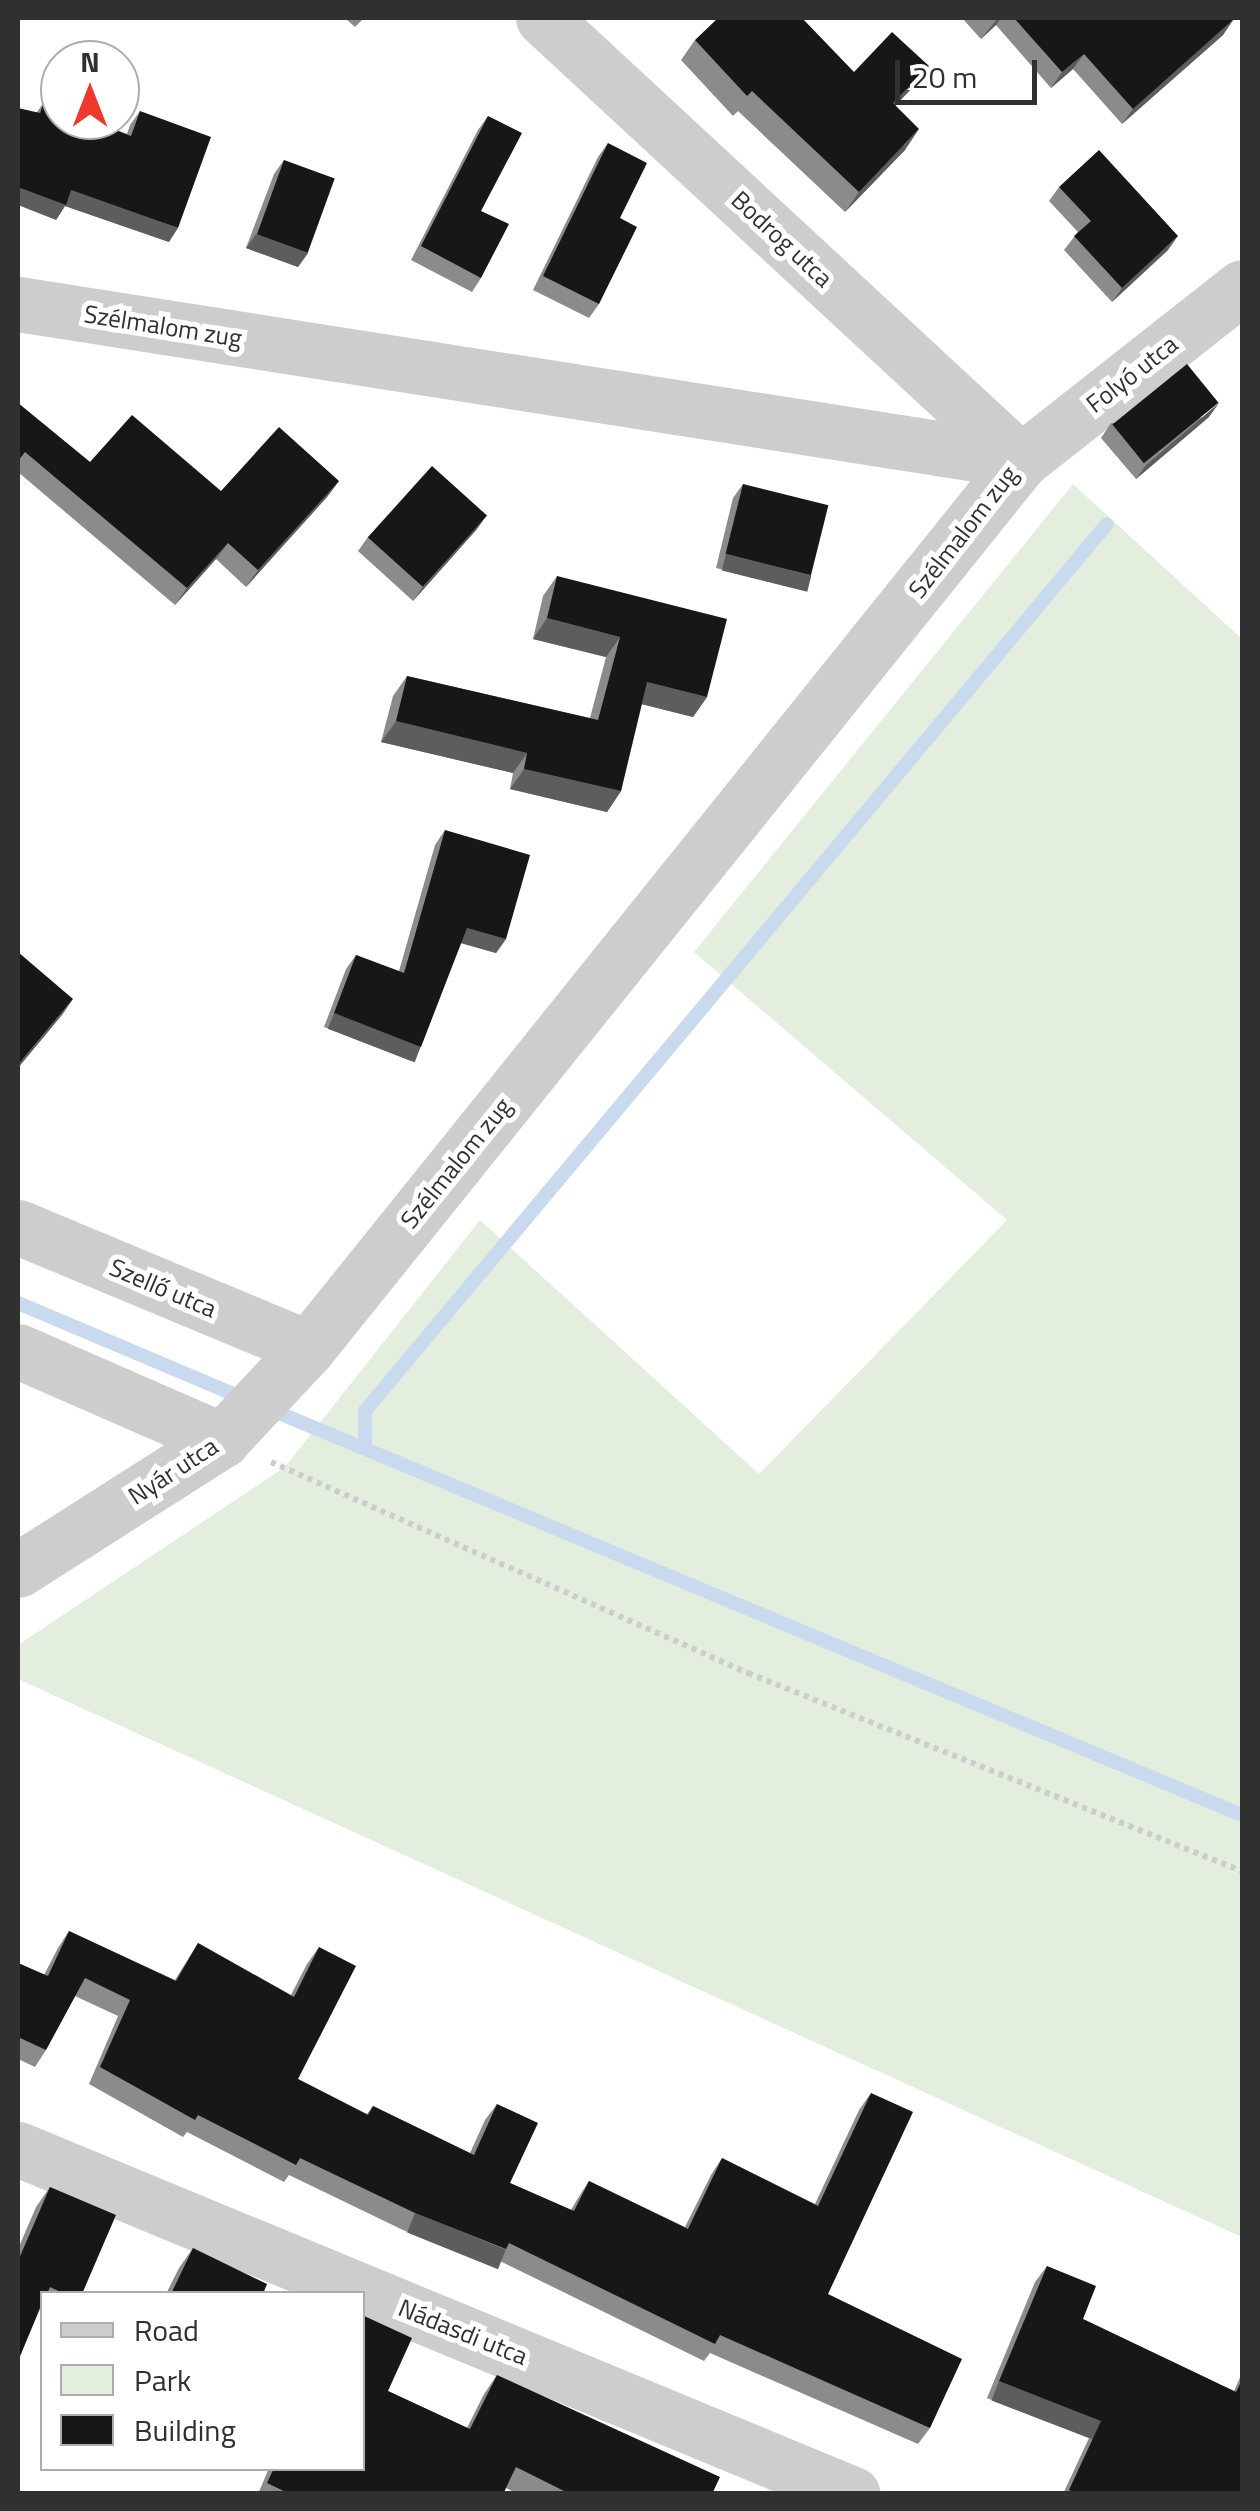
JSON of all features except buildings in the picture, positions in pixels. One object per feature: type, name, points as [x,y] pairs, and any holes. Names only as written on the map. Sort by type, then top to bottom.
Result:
[{"type":"street","name":"Bodrog utca","points":[[544,18],[1021,461]]},
{"type":"street","name":"Folyó utca","points":[[1021,461],[1242,286]]},
{"type":"street","name":"Szélmalom zug","points":[[18,304],[1021,461]]},
{"type":"street","name":"Szélmalom zug","points":[[263,1396],[1021,461]]},
{"type":"street","name":"Szellő utca","points":[[18,1227],[263,1396]]},
{"type":"street","points":[[18,1351],[263,1396]]},
{"type":"street","name":"Nyár utca","points":[[18,1570],[263,1396]]},
{"type":"street","name":"Nádasdi utca","points":[[18,2148],[363,2291]]},
{"type":"street","name":"Nádasdi utca","points":[[365,2292],[853,2494]]},
{"type":"path","points":[[263,1396],[748,1673],[1242,1871]]},
{"type":"green space","points":[[1073,484],[1242,639],[1242,2237],[18,1679],[18,1645],[285,1467],[480,1220],[759,1474],[1007,1220],[694,952]]},
{"type":"waterway","points":[[365,1448],[365,1411],[1107,524]]},
{"type":"waterway","points":[[18,1303],[243,1398]]},
{"type":"waterway","points":[[267,1408],[1242,1815]]}]
